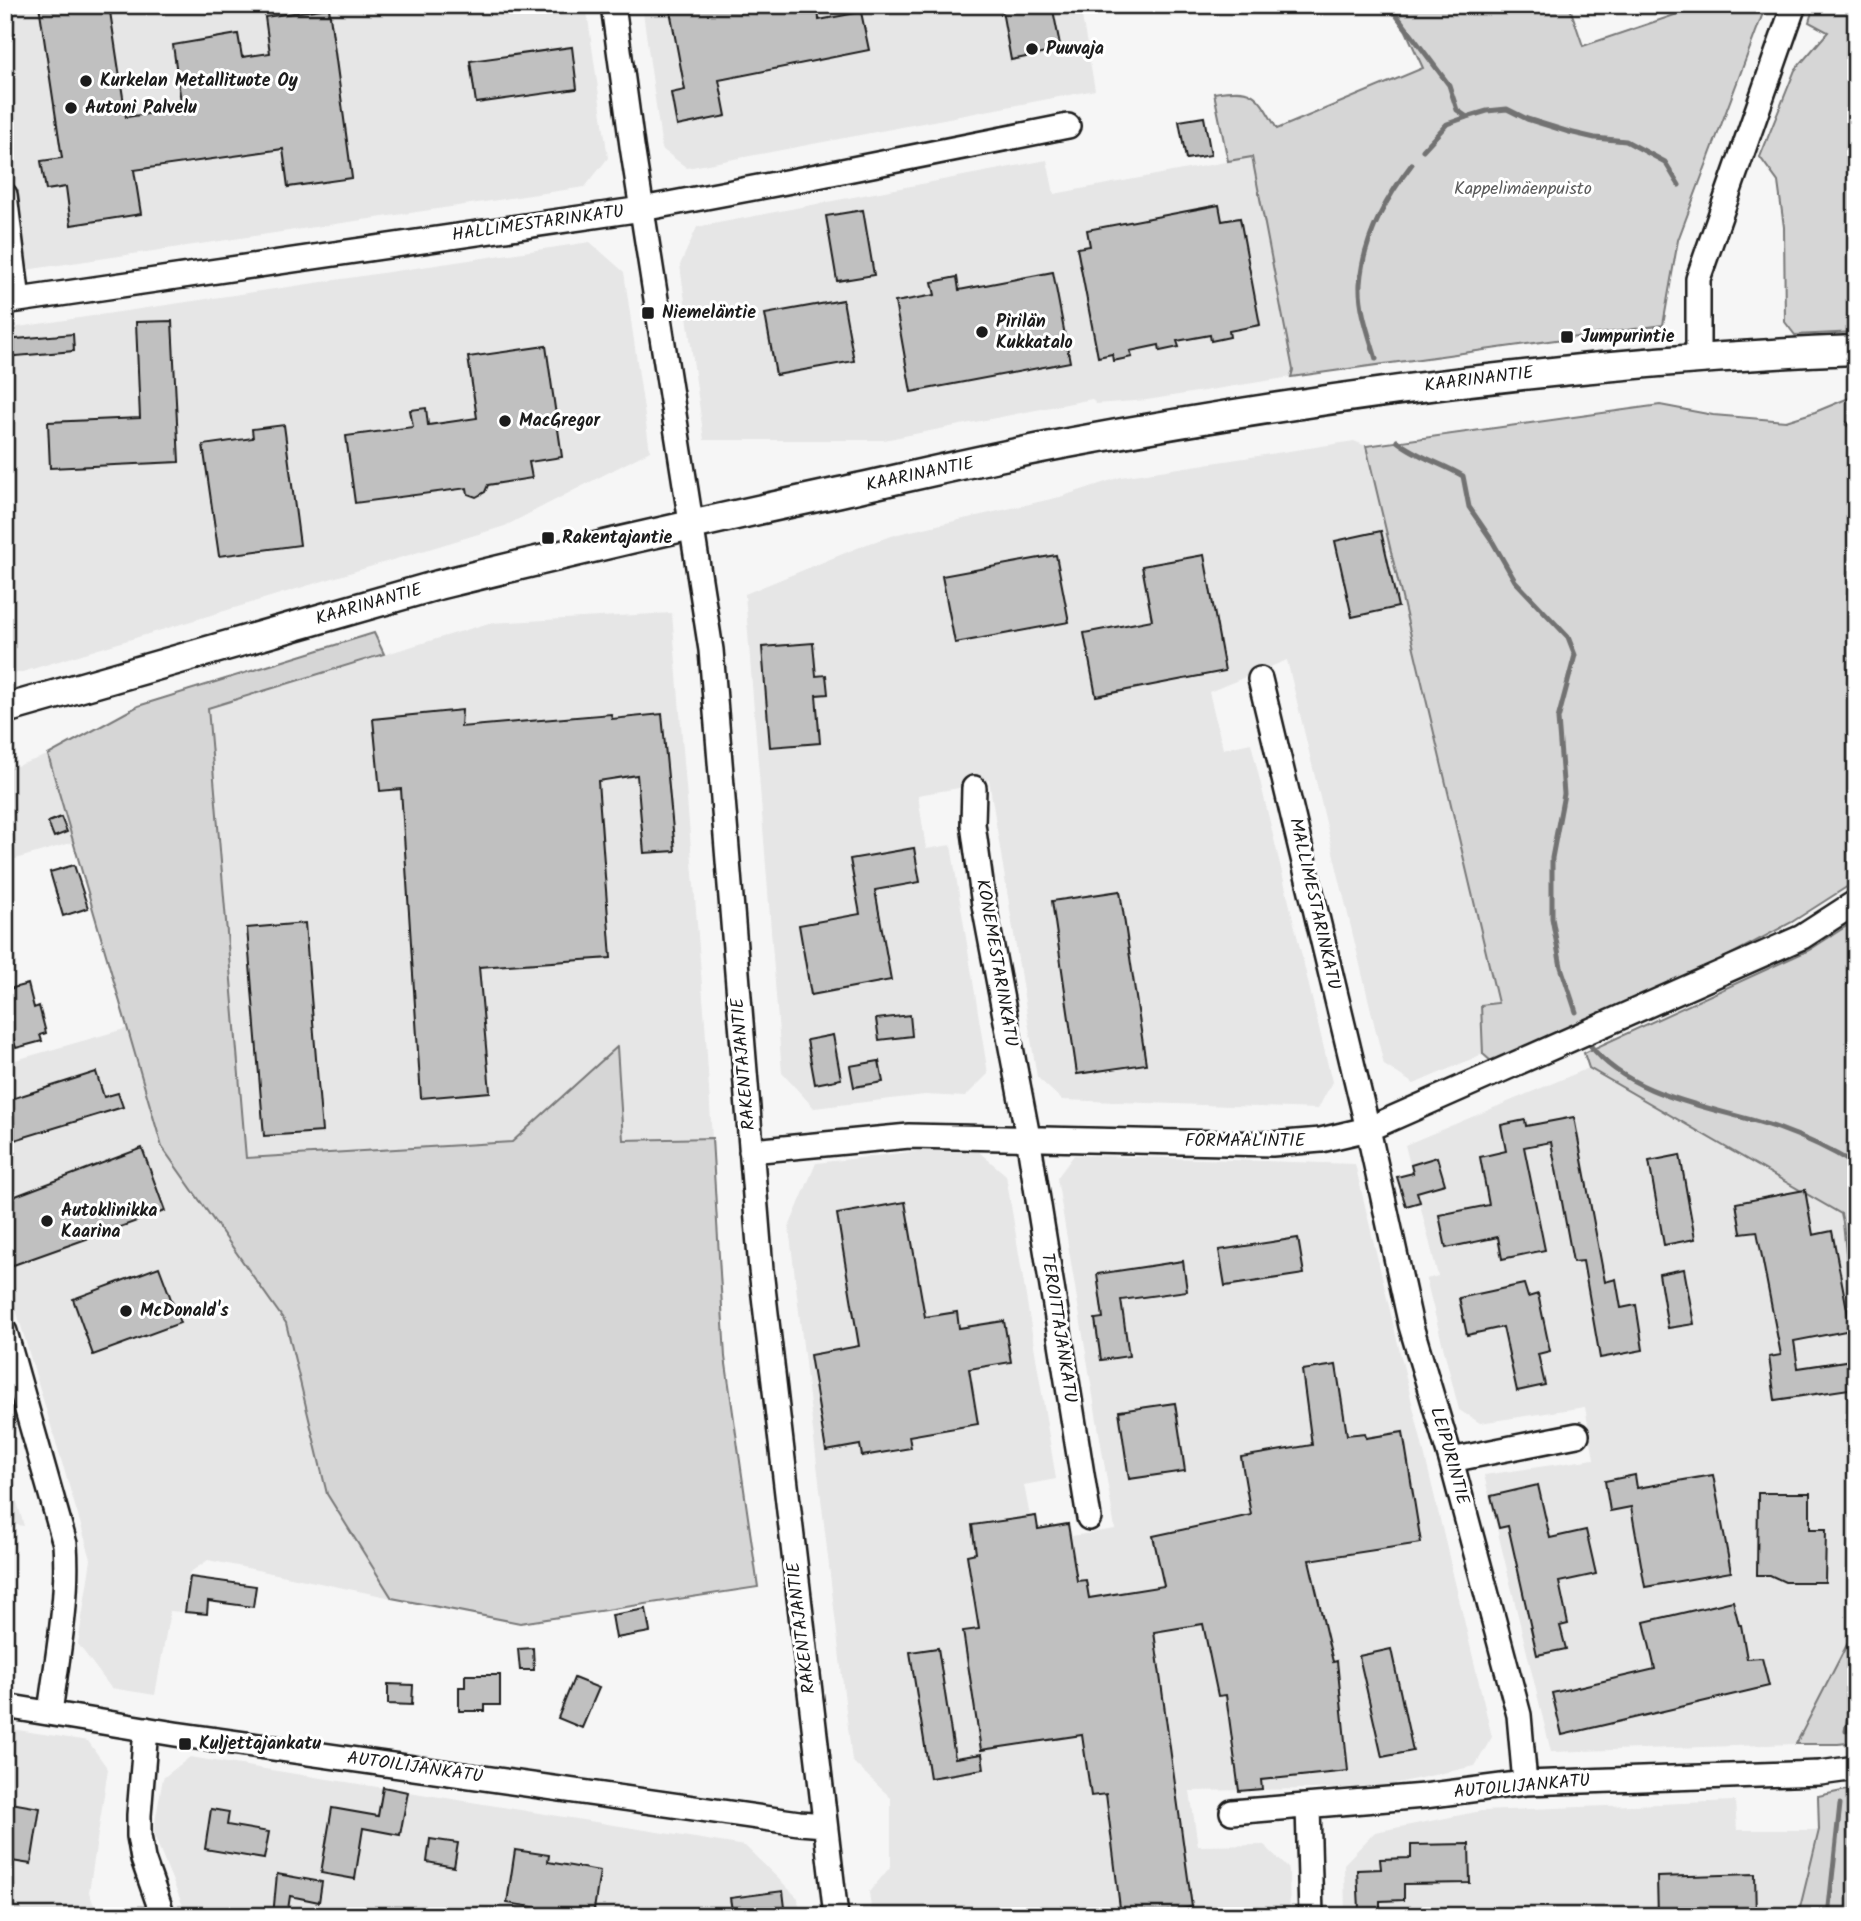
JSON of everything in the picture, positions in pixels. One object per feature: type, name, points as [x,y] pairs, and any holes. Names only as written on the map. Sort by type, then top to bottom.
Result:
[{"type":"main road","name":"KAARINANTIE","points":[[5,709],[438,585],[690,525],[1069,442],[1312,402],[1547,372],[1698,358],[1856,350]]},
{"type":"street","name":"RAKENTAJANTIE","points":[[613,5],[690,525],[711,649],[761,1270],[835,1916]]},
{"type":"street","points":[[1698,358],[1698,279],[1794,5]]},
{"type":"street","name":"HALLIMESTARINKATU","points":[[12,301],[642,209],[1068,126]]},
{"type":"street","points":[[5,195],[12,301]]},
{"type":"street","name":"MALLIMESTARINKATU","points":[[1260,679],[1368,1129]]},
{"type":"street","name":"KONEMESTARINKATU","points":[[974,788],[972,824],[1028,1138]]},
{"type":"street","name":"FORMAALINTIE","points":[[751,1151],[909,1136],[1272,1144],[1321,1140],[1368,1129],[1802,937],[1856,902]]},
{"type":"street","name":"LEIPURINTIE","points":[[1368,1129],[1411,1326],[1451,1460],[1519,1716],[1525,1783]]},
{"type":"street","name":"TEROITTAJANKATU","points":[[1028,1138],[1089,1518]]},
{"type":"street","points":[[5,1332],[65,1544],[64,1610],[50,1713]]},
{"type":"street","points":[[1451,1460],[1577,1435]]},
{"type":"street","name":"AUTOILIJANKATU","points":[[5,1706],[146,1729],[825,1825]]},
{"type":"street","points":[[146,1729],[139,1836],[143,1859],[163,1916]]},
{"type":"street","name":"AUTOILIJANKATU","points":[[1232,1812],[1424,1796],[1525,1783],[1813,1773],[1856,1768]]},
{"type":"street","points":[[1308,1806],[1311,1916]]},
{"type":"shaded area","points":[[5,5],[586,5],[608,158],[585,187],[5,273]]},
{"type":"shaded area","points":[[642,5],[1080,5],[1095,90],[687,168],[662,149]]},
{"type":"shaded area","points":[[1252,157],[1293,370],[1291,377],[1147,400],[1096,404],[1092,399],[884,440],[704,440],[680,265],[697,227],[1047,160],[1054,194]]},
{"type":"shaded area","points":[[590,242],[624,272],[650,451],[505,526],[19,673],[5,674],[5,329]]},
{"type":"shaded area","points":[[1354,441],[1366,446],[1498,1003],[1481,1005],[1483,1054],[1414,1084],[1384,1065],[1287,660],[1209,692],[1223,749],[1251,743],[1332,1082],[1318,1109],[1062,1100],[1037,1077],[989,780],[918,795],[926,849],[951,845],[988,1074],[965,1097],[925,1095],[814,1108],[782,1073],[745,594],[898,534],[1060,497],[1121,477]]},
{"type":"shaded area","points":[[672,613],[705,1022],[725,1357],[246,1159],[208,708],[489,623]]},
{"type":"shaded area","points":[[48,755],[74,842],[5,862],[5,770]]},
{"type":"shaded area","points":[[128,1028],[163,1147],[286,1323],[327,1494],[392,1598],[208,1560],[189,1573],[183,1612],[170,1611],[155,1695],[111,1688],[78,1644],[91,1559],[5,1273],[5,1063]]},
{"type":"shaded area","points":[[1589,1068],[1841,1214],[1856,1351],[1856,1627],[1796,1744],[1551,1752],[1484,1475],[1594,1459],[1585,1407],[1480,1423],[1459,1410],[1426,1279],[1438,1276],[1405,1145]]},
{"type":"shaded area","points":[[927,1150],[979,1152],[1006,1175],[1056,1479],[1024,1485],[1035,1542],[1115,1529],[1057,1178],[1074,1155],[1355,1164],[1492,1737],[1475,1766],[1375,1788],[1190,1791],[1198,1846],[1264,1845],[1289,1869],[1290,1916],[872,1916],[869,1892],[891,1866],[891,1798],[852,1761],[789,1227],[816,1163]]},
{"type":"shaded area","points":[[5,1460],[24,1526],[5,1523]]},
{"type":"shaded area","points":[[5,1728],[88,1741],[108,1769],[89,1892],[98,1916],[5,1916]]},
{"type":"shaded area","points":[[190,1757],[745,1846],[798,1898],[800,1916],[187,1916],[153,1833],[163,1778]]},
{"type":"shaded area","points":[[1735,1801],[1737,1830],[1819,1830],[1798,1916],[1345,1916],[1344,1864],[1375,1832],[1481,1811]]},
{"type":"green space","name":"Kappelimäenpuisto","points":[[1387,5],[1569,5],[1583,46],[1704,5],[1766,5],[1678,240],[1663,325],[1291,377],[1293,370],[1252,157],[1228,161],[1214,93],[1239,91],[1254,96],[1265,108],[1277,129],[1423,68],[1406,31]]},
{"type":"green space","points":[[1814,5],[1856,5],[1856,332],[1795,335],[1785,322],[1784,227],[1778,182],[1760,157],[1795,70],[1828,32],[1809,22]]},
{"type":"green space","points":[[1856,395],[1856,881],[1792,922],[1573,1038],[1500,1069],[1483,1054],[1481,1005],[1498,1003],[1366,446],[1660,405],[1713,415],[1786,421]]},
{"type":"green space","points":[[374,633],[384,654],[208,708],[246,1158],[512,1142],[617,1047],[623,1140],[712,1138],[725,1357],[758,1587],[520,1623],[392,1598],[327,1494],[286,1323],[162,1147],[48,755],[138,706]]},
{"type":"green space","points":[[1856,920],[1856,1351],[1841,1214],[1589,1068],[1584,1053],[1809,950]]},
{"type":"green space","points":[[1856,1627],[1856,1742],[1796,1744]]},
{"type":"green space","points":[[1856,1788],[1856,1916],[1798,1916],[1819,1830],[1818,1796]]},
{"type":"building","points":[[39,5],[109,5],[126,117],[182,109],[173,45],[238,34],[242,57],[270,53],[265,17],[329,8],[352,178],[288,187],[283,149],[134,170],[141,214],[71,225],[66,187],[46,190],[41,161],[62,158]]},
{"type":"building","points":[[669,5],[818,5],[819,20],[861,12],[869,50],[719,80],[726,116],[677,126],[671,93],[685,90]]},
{"type":"building","points":[[1001,5],[1052,5],[1061,50],[1011,60]]},
{"type":"building","points":[[572,47],[577,89],[476,103],[470,61]]},
{"type":"building","points":[[1204,117],[1211,155],[1186,159],[1179,121]]},
{"type":"building","points":[[1219,205],[1222,221],[1240,218],[1260,325],[1229,331],[1230,337],[1211,341],[1210,335],[1177,341],[1179,347],[1160,351],[1159,345],[1130,351],[1132,357],[1113,361],[1112,354],[1098,357],[1077,248],[1090,246],[1087,230]]},
{"type":"building","points":[[863,210],[874,275],[837,281],[826,216]]},
{"type":"building","name":"Pirilän Kukkatalo","points":[[1053,272],[1070,362],[911,392],[895,302],[935,295],[932,282],[957,277],[959,290]]},
{"type":"building","points":[[843,300],[854,361],[776,375],[765,314]]},
{"type":"building","points":[[172,321],[179,462],[50,468],[48,422],[140,418],[136,322]]},
{"type":"building","points":[[73,334],[74,351],[5,357],[5,340]]},
{"type":"building","name":"MacGregor","points":[[546,346],[562,457],[529,462],[532,478],[488,485],[485,492],[476,497],[468,494],[467,488],[355,503],[346,436],[413,427],[410,410],[426,408],[428,425],[477,418],[468,357]]},
{"type":"building","points":[[284,425],[300,545],[219,556],[203,445],[253,438],[252,429]]},
{"type":"building","points":[[1381,531],[1398,607],[1352,617],[1335,541]]},
{"type":"building","points":[[1056,555],[1069,622],[955,643],[942,576]]},
{"type":"building","points":[[1204,555],[1225,671],[1096,696],[1084,633],[1152,620],[1142,566]]},
{"type":"building","points":[[813,643],[816,676],[826,675],[828,694],[816,695],[820,743],[770,747],[762,647]]},
{"type":"building","points":[[462,710],[461,727],[611,714],[612,719],[662,714],[675,851],[644,853],[637,775],[598,781],[611,958],[479,967],[490,1092],[421,1098],[401,789],[380,791],[373,719]]},
{"type":"building","points":[[61,817],[67,832],[54,837],[48,822]]},
{"type":"building","points":[[914,848],[920,882],[875,890],[891,980],[811,995],[799,925],[860,914],[850,859]]},
{"type":"building","points":[[74,865],[88,908],[63,916],[50,872]]},
{"type":"building","points":[[1120,891],[1146,1064],[1077,1074],[1052,901]]},
{"type":"building","points":[[305,923],[322,1132],[264,1136],[247,928]]},
{"type":"building","points":[[28,984],[34,1008],[39,1006],[46,1033],[40,1035],[42,1041],[16,1048],[11,1031],[5,1033],[5,990]]},
{"type":"building","points":[[910,1015],[912,1036],[879,1040],[876,1019]]},
{"type":"building","points":[[833,1035],[841,1079],[815,1084],[807,1040]]},
{"type":"building","points":[[879,1061],[883,1082],[854,1087],[850,1066]]},
{"type":"building","points":[[96,1072],[104,1097],[118,1093],[123,1107],[5,1143],[5,1101]]},
{"type":"building","points":[[1574,1117],[1605,1282],[1616,1279],[1621,1308],[1636,1305],[1643,1350],[1600,1358],[1583,1261],[1573,1262],[1551,1142],[1524,1147],[1545,1250],[1502,1259],[1498,1237],[1446,1248],[1439,1215],[1489,1205],[1480,1157],[1506,1151],[1501,1125],[1525,1120],[1526,1126]]},
{"type":"building","points":[[142,1148],[165,1211],[5,1268],[5,1200]]},
{"type":"building","points":[[1680,1155],[1695,1239],[1664,1245],[1649,1161]]},
{"type":"building","points":[[1437,1157],[1445,1184],[1417,1192],[1420,1202],[1406,1206],[1397,1177],[1413,1173],[1411,1165]]},
{"type":"building","points":[[1805,1190],[1813,1235],[1832,1231],[1851,1330],[1794,1341],[1798,1368],[1852,1360],[1856,1388],[1775,1400],[1769,1357],[1781,1355],[1757,1231],[1741,1233],[1736,1203]]},
{"type":"building","points":[[905,1202],[925,1317],[957,1312],[959,1328],[1004,1321],[1011,1362],[969,1369],[978,1424],[909,1436],[911,1448],[862,1456],[860,1445],[826,1451],[810,1355],[859,1346],[837,1214]]},
{"type":"building","points":[[1298,1238],[1304,1274],[1225,1286],[1219,1250]]},
{"type":"building","points":[[1183,1261],[1187,1291],[1121,1300],[1129,1356],[1101,1360],[1095,1319],[1103,1318],[1097,1274]]},
{"type":"building","name":"McDonald's","points":[[159,1267],[180,1323],[93,1355],[73,1299]]},
{"type":"building","points":[[1684,1269],[1694,1324],[1668,1328],[1659,1274]]},
{"type":"building","points":[[1524,1284],[1528,1297],[1538,1294],[1550,1351],[1538,1354],[1545,1385],[1517,1391],[1503,1327],[1467,1335],[1459,1298]]},
{"type":"building","points":[[1336,1365],[1347,1435],[1365,1433],[1366,1438],[1403,1432],[1421,1543],[1309,1560],[1333,1662],[1337,1661],[1348,1771],[1261,1780],[1262,1789],[1239,1791],[1226,1695],[1218,1696],[1203,1624],[1154,1632],[1192,1907],[1145,1916],[1121,1916],[1106,1794],[1091,1796],[1082,1735],[981,1750],[963,1631],[979,1629],[967,1555],[976,1553],[972,1525],[1036,1516],[1038,1529],[1068,1524],[1077,1581],[1086,1580],[1089,1598],[1164,1586],[1153,1536],[1251,1515],[1241,1457],[1312,1445],[1302,1370]]},
{"type":"building","points":[[1175,1403],[1185,1471],[1129,1479],[1119,1411]]},
{"type":"building","points":[[1635,1475],[1637,1488],[1713,1475],[1731,1572],[1645,1587],[1631,1507],[1610,1511],[1605,1481]]},
{"type":"building","points":[[1538,1485],[1550,1538],[1586,1530],[1596,1574],[1559,1582],[1568,1624],[1560,1626],[1566,1649],[1537,1655],[1508,1526],[1499,1528],[1491,1496]]},
{"type":"building","points":[[1758,1493],[1810,1493],[1810,1529],[1826,1529],[1825,1582],[1785,1582],[1770,1575],[1757,1575]]},
{"type":"building","points":[[190,1577],[256,1586],[253,1607],[208,1601],[207,1614],[185,1612]]},
{"type":"building","points":[[1733,1601],[1741,1625],[1747,1659],[1762,1658],[1769,1686],[1562,1735],[1552,1693],[1655,1669],[1644,1622]]},
{"type":"building","points":[[646,1609],[650,1632],[616,1638],[612,1615]]},
{"type":"building","points":[[533,1648],[534,1670],[520,1670],[518,1649]]},
{"type":"building","points":[[938,1648],[955,1758],[982,1754],[984,1769],[930,1778],[910,1652]]},
{"type":"building","points":[[1391,1649],[1413,1751],[1382,1757],[1359,1656]]},
{"type":"building","points":[[465,1675],[500,1675],[500,1705],[485,1705],[485,1711],[459,1711],[459,1687],[465,1687]]},
{"type":"building","points":[[574,1678],[599,1688],[582,1728],[558,1718]]},
{"type":"building","points":[[388,1684],[413,1685],[412,1705],[388,1704]]},
{"type":"building","points":[[383,1787],[408,1792],[400,1835],[363,1828],[355,1879],[321,1873],[332,1808],[378,1816]]},
{"type":"building","points":[[5,1802],[40,1808],[31,1864],[5,1860]]},
{"type":"building","points":[[211,1809],[229,1812],[227,1825],[269,1832],[264,1859],[205,1849]]},
{"type":"building","points":[[430,1839],[458,1843],[454,1867],[427,1862]]},
{"type":"building","points":[[1469,1844],[1470,1883],[1404,1884],[1404,1900],[1380,1901],[1380,1908],[1359,1909],[1357,1870],[1381,1869],[1380,1859],[1411,1858],[1411,1845]]},
{"type":"building","points":[[515,1850],[549,1855],[548,1862],[600,1871],[593,1916],[559,1916],[559,1911],[507,1903]]},
{"type":"building","points":[[277,1874],[322,1882],[319,1902],[290,1896],[287,1916],[273,1916]]},
{"type":"building","points":[[1755,1874],[1756,1916],[1658,1916],[1657,1877]]},
{"type":"building","points":[[783,1891],[786,1916],[733,1916],[730,1898]]},
{"type":"waterway","points":[[1389,5],[1449,85],[1457,110],[1467,117],[1507,109],[1527,119],[1569,132],[1626,141],[1665,162],[1679,185]]},
{"type":"waterway","points":[[1423,150],[1447,124],[1467,117]]},
{"type":"waterway","points":[[1376,359],[1361,303],[1362,267],[1377,220],[1412,164]]},
{"type":"waterway","points":[[1847,424],[1856,426]]},
{"type":"waterway","points":[[1397,441],[1463,476],[1469,507],[1515,581],[1568,637],[1575,655],[1558,719],[1564,794],[1552,858],[1552,918],[1561,967],[1576,1012]]},
{"type":"waterway","points":[[1590,1045],[1607,1063],[1628,1078],[1651,1089],[1676,1099],[1778,1128],[1856,1165]]},
{"type":"waterway","points":[[1846,1731],[1851,1706],[1856,1697]]},
{"type":"waterway","points":[[1828,1916],[1840,1804]]},
{"type":"place","name":"Puuvaja","points":[[1032,49]]},
{"type":"place","name":"Kurkelan Metallituote Oy","points":[[86,81]]},
{"type":"place","name":"Autoni Palvelu","points":[[71,108]]},
{"type":"place","name":"Niemeläntie","points":[[648,313]]},
{"type":"place","name":"Pirilän Kukkatalo","points":[[982,332]]},
{"type":"place","name":"Jumpurintie","points":[[1567,337]]},
{"type":"place","name":"MacGregor","points":[[505,421]]},
{"type":"place","name":"Rakentajantie","points":[[548,538]]},
{"type":"place","name":"Autoklinikka Kaarina","points":[[47,1221]]},
{"type":"place","name":"McDonald's","points":[[126,1311]]},
{"type":"place","name":"Kuljettajankatu","points":[[185,1744]]}]
